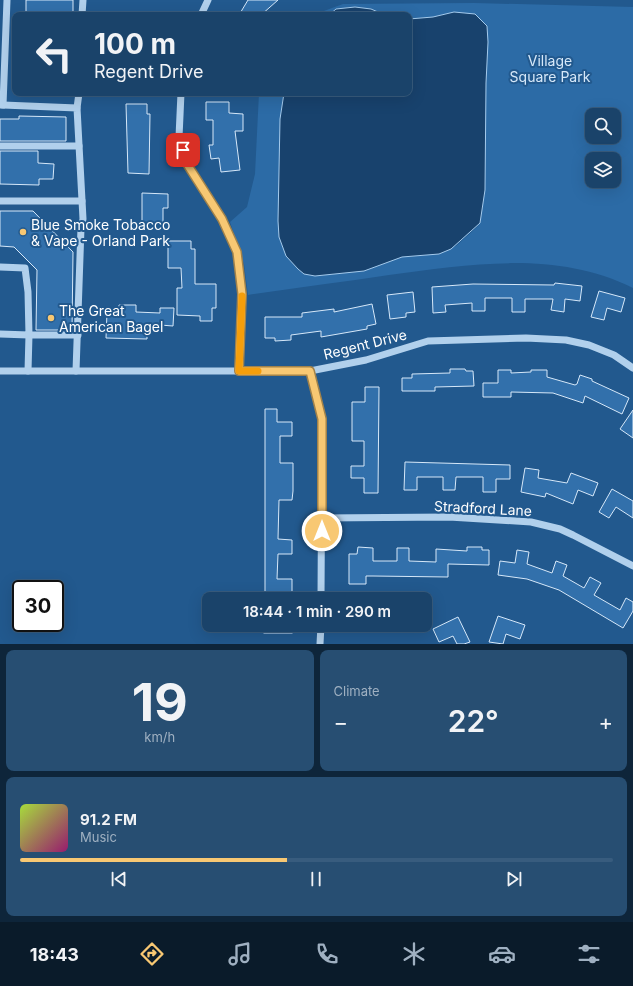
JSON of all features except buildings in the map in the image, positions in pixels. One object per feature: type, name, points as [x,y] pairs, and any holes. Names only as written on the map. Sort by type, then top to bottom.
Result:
[{"type":"street","points":[[7,0],[3,37],[2,105],[77,108]]},
{"type":"street","points":[[82,12],[83,0]]},
{"type":"street","points":[[202,12],[208,0]]},
{"type":"street","points":[[76,371],[81,228],[83,220],[77,108],[79,96]]},
{"type":"street","points":[[181,96],[179,137],[187,164],[222,219],[237,252],[242,294],[239,371]]},
{"type":"street","points":[[0,146],[79,146]]},
{"type":"street","points":[[0,201],[82,201]]},
{"type":"street","points":[[0,267],[26,268],[28,292],[28,371]]},
{"type":"street","points":[[0,334],[78,334]]},
{"type":"street","name":"Regent Drive","points":[[0,371],[310,371],[366,360],[428,341],[526,338],[566,340],[589,345],[614,356],[633,368]]},
{"type":"street","points":[[310,371],[322,419],[321,592]]},
{"type":"street","name":"Stradford Lane","points":[[322,518],[449,518],[531,522],[560,529],[574,535],[633,566]]},
{"type":"street","points":[[320,632],[320,644]]},
{"type":"green space","name":"Village Square Park","points":[[474,3],[633,7],[633,288],[604,276],[574,268],[544,264],[513,263],[451,267],[248,295],[244,264],[230,222],[247,207],[255,174],[259,96],[284,96],[280,119],[279,237],[286,256],[304,274],[315,276],[364,271],[402,257],[420,256],[456,246],[480,223],[485,190],[488,42],[454,12],[433,17],[412,19],[412,12],[378,12],[371,9],[336,9],[332,12],[321,12],[343,4]]},
{"type":"shaded area","points":[[355,7],[371,9],[378,12],[332,12],[336,9]]},
{"type":"shaded area","points":[[454,12],[475,14],[487,26],[485,190],[480,223],[451,249],[439,254],[402,257],[364,271],[315,276],[304,274],[286,256],[279,237],[280,119],[284,96],[412,96],[412,19],[433,17]]},
{"type":"slow traffic","points":[[242,296],[239,371],[258,371]]},
{"type":"place","name":"Blue Smoke Tobacco & Vape - Orland Park","points":[[23,232]]},
{"type":"place","name":"The Great American Bagel","points":[[51,318]]},
{"type":"route","points":[[183,150],[187,164],[222,219],[237,252],[242,294],[239,371],[310,371],[322,419],[322,531]]}]
